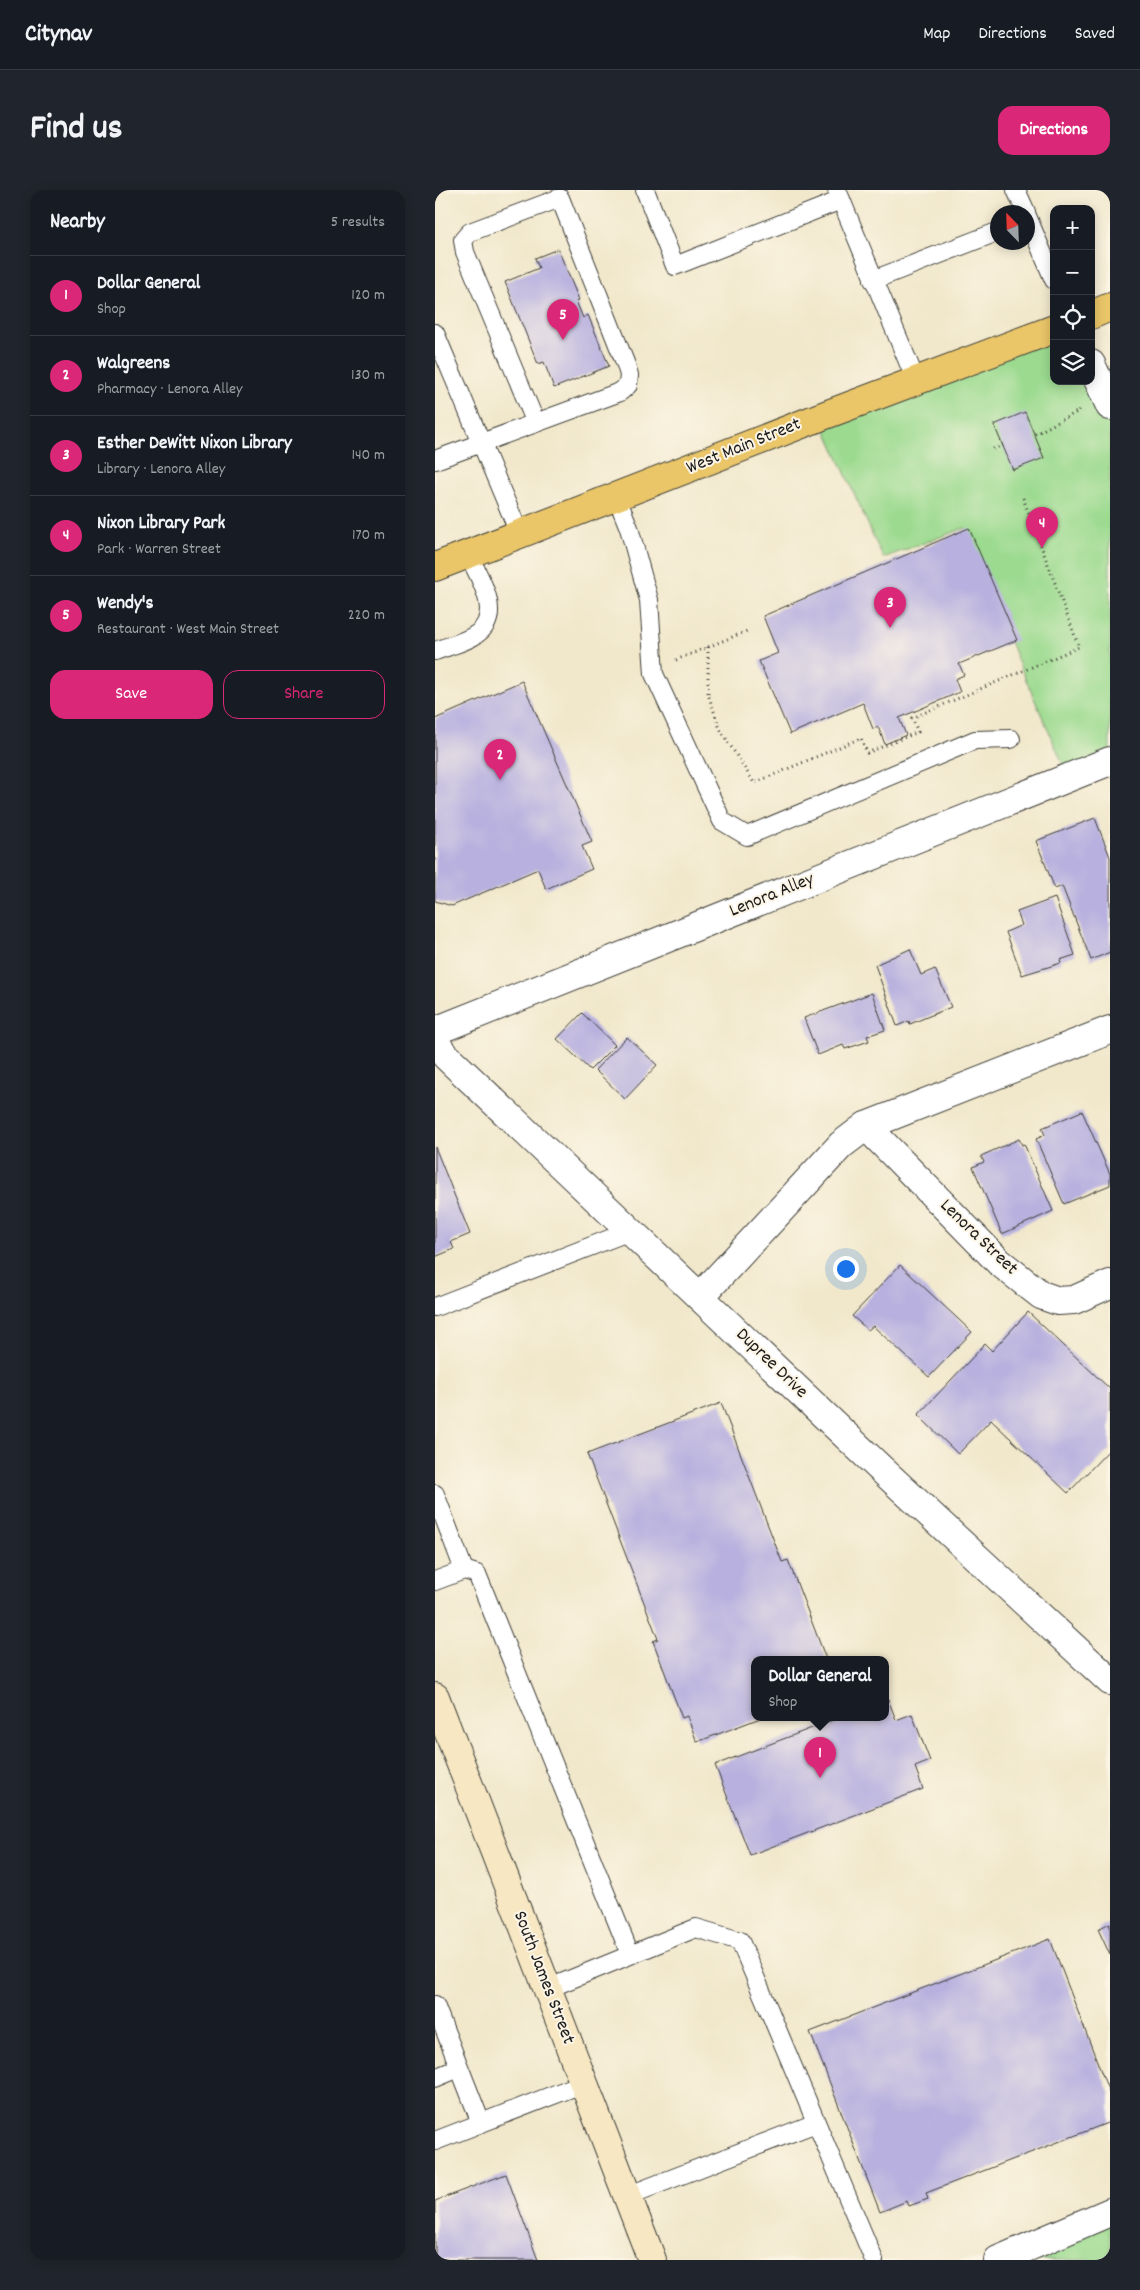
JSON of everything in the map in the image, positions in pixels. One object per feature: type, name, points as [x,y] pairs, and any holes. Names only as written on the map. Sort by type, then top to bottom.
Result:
[{"type":"main road","points":[[1095,313],[1110,307]]},
{"type":"main road","name":"West Main Street","points":[[435,567],[469,556],[1050,331]]},
{"type":"street","name":"Lenora Alley","points":[[435,1031],[1110,761]]},
{"type":"street","points":[[700,1297],[841,1145],[865,1126],[1110,1030]]},
{"type":"street","name":"Dupree Drive","points":[[435,1043],[445,1056],[880,1468],[1110,1681]]},
{"type":"street","name":"Lenora Street","points":[[865,1126],[999,1262],[1041,1295],[1058,1301],[1074,1300],[1110,1284]]},
{"type":"street","name":"South James Street","points":[[435,1696],[652,2260]]},
{"type":"street","points":[[998,2260],[1110,2212]]},
{"type":"lane","points":[[645,190],[675,266],[839,195],[873,280],[917,381]]},
{"type":"lane","points":[[1016,190],[1022,205]]},
{"type":"lane","points":[[435,460],[535,421],[620,392],[628,385],[629,375],[626,365],[558,194],[470,232],[463,240],[465,252],[535,421]]},
{"type":"lane","points":[[873,280],[990,235]]},
{"type":"lane","points":[[1035,236],[1050,271]]},
{"type":"lane","points":[[435,332],[520,536]]},
{"type":"lane","points":[[617,498],[629,528],[649,600],[654,674],[722,822],[747,836],[975,740],[1011,740]]},
{"type":"lane","points":[[435,652],[479,633],[489,616],[489,599],[469,556]]},
{"type":"lane","points":[[435,1307],[630,1231]]},
{"type":"lane","points":[[435,1494],[464,1570]]},
{"type":"lane","points":[[435,1581],[464,1570],[477,1574],[630,1954]]},
{"type":"lane","points":[[547,1989],[696,1928],[740,1941],[874,2260]]},
{"type":"lane","points":[[435,2005],[481,2123]]},
{"type":"lane","points":[[435,2078],[459,2068]]},
{"type":"lane","points":[[435,2141],[585,2083]]},
{"type":"lane","points":[[627,2196],[816,2123]]},
{"type":"path","points":[[1035,434],[1079,411],[1076,404]]},
{"type":"path","points":[[993,449],[1003,445]]},
{"type":"path","points":[[708,647],[708,694],[719,729],[753,784],[861,738],[867,753],[918,732],[912,718],[1079,647],[1023,498]]},
{"type":"path","points":[[675,660],[747,631]]},
{"type":"green space","points":[[1050,331],[1050,385],[1094,385],[1110,408],[1110,756],[1067,773],[1019,664],[965,528],[883,558],[820,417]]},
{"type":"green space","points":[[1110,2212],[1110,2260],[998,2260]]},
{"type":"building","points":[[558,249],[579,300],[576,301],[583,318],[588,315],[609,366],[554,388],[544,362],[538,364],[505,282],[539,268],[535,258]]},
{"type":"building","points":[[1025,412],[1044,458],[1013,470],[994,425]]},
{"type":"building","points":[[969,528],[1017,640],[959,664],[964,675],[955,679],[960,692],[899,718],[906,735],[885,744],[878,727],[873,729],[863,703],[790,734],[759,661],[778,653],[763,616]]},
{"type":"building","points":[[522,681],[592,842],[582,846],[592,869],[546,889],[538,869],[452,906],[435,901],[435,719]]},
{"type":"building","points":[[1095,818],[1110,857],[1110,952],[1091,960],[1062,886],[1055,889],[1036,841]]},
{"type":"building","points":[[1055,898],[1075,955],[1060,960],[1061,963],[1022,975],[1006,932],[1022,925],[1017,912]]},
{"type":"building","points":[[910,949],[921,975],[935,969],[951,1007],[910,1024],[909,1021],[897,1026],[875,965]]},
{"type":"building","points":[[872,993],[885,1030],[867,1036],[869,1041],[845,1049],[843,1045],[818,1055],[804,1018]]},
{"type":"building","points":[[582,1013],[615,1045],[590,1070],[557,1039]]},
{"type":"building","points":[[627,1037],[657,1065],[625,1099],[595,1070]]},
{"type":"building","points":[[1082,1111],[1110,1174],[1110,1185],[1064,1204],[1036,1139],[1045,1135],[1042,1128]]},
{"type":"building","points":[[1019,1139],[1022,1145],[1024,1144],[1053,1211],[1002,1234],[973,1167],[984,1162],[981,1156]]},
{"type":"building","points":[[435,1147],[470,1234],[451,1242],[454,1249],[435,1257]]},
{"type":"building","points":[[900,1265],[972,1332],[929,1377],[873,1326],[868,1330],[852,1316]]},
{"type":"building","points":[[1028,1312],[1110,1389],[1110,1449],[1068,1493],[991,1420],[958,1454],[918,1415],[985,1344],[992,1351]]},
{"type":"building","points":[[721,1403],[782,1562],[788,1560],[825,1656],[751,1656],[752,1721],[697,1742],[687,1716],[682,1718],[653,1641],[658,1639],[587,1454]]},
{"type":"building","points":[[889,1702],[896,1720],[912,1714],[930,1761],[915,1767],[923,1789],[750,1855],[715,1765],[830,1721],[889,1721]]},
{"type":"building","points":[[1110,1923],[1110,1955],[1098,1929]]},
{"type":"building","points":[[1050,1939],[1110,2095],[1110,2122],[926,2193],[928,2199],[909,2206],[907,2201],[880,2212],[810,2032]]},
{"type":"building","points":[[506,2174],[538,2260],[435,2260],[435,2201]]},
{"type":"place","name":"Wendy's","points":[[563,340]]},
{"type":"place","name":"Nixon Library Park","points":[[1042,548]]},
{"type":"place","name":"Esther DeWitt Nixon Library","points":[[890,628]]},
{"type":"place","name":"Walgreens","points":[[500,780]]},
{"type":"place","name":"Dollar General","points":[[820,1778]]}]
